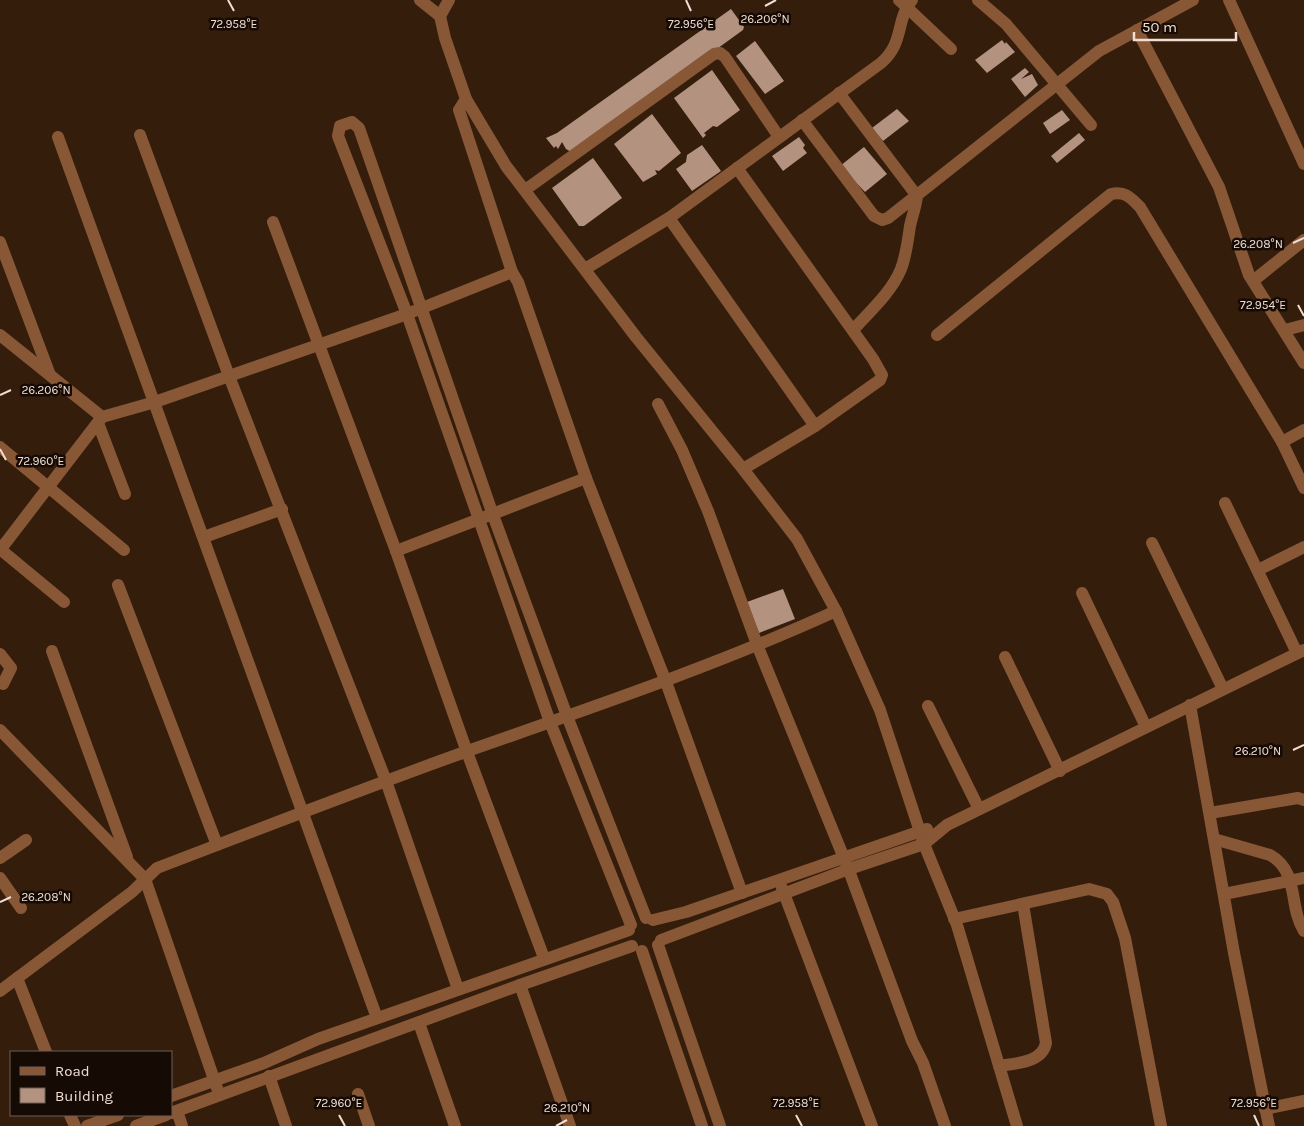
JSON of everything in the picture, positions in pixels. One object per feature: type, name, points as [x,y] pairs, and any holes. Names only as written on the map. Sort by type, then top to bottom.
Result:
[{"type":"street","points":[[420,0],[440,16],[445,38],[466,98],[506,166],[636,337],[744,469],[797,539],[836,611],[880,710],[924,844],[954,919],[1017,1126]]},
{"type":"street","points":[[440,16],[449,0]]},
{"type":"street","points":[[978,0],[1006,24],[1092,125]]},
{"type":"street","points":[[802,120],[874,216],[882,220],[888,218],[917,196],[1099,51],[1193,0]]},
{"type":"street","points":[[1229,0],[1304,164]]},
{"type":"street","points":[[906,2],[951,49]]},
{"type":"street","points":[[585,268],[669,218],[888,57],[895,48],[906,2]]},
{"type":"street","points":[[1137,30],[1218,187],[1253,281],[1304,363]]},
{"type":"street","points":[[525,190],[714,54],[720,54],[725,57],[779,137]]},
{"type":"street","points":[[839,93],[917,196],[916,210],[901,268],[881,300],[853,330]]},
{"type":"street","points":[[466,98],[459,110],[512,272],[518,282],[586,478],[666,682],[742,894]]},
{"type":"street","points":[[702,1126],[637,949],[628,936],[630,927],[550,722],[407,314],[338,136],[340,126],[347,123],[356,122],[423,309],[493,515],[566,716],[649,919],[660,928],[659,943],[720,1126]]},
{"type":"street","points":[[140,135],[229,376],[386,780],[458,989]]},
{"type":"street","points":[[58,138],[304,812],[377,1018]]},
{"type":"street","points":[[737,168],[853,330],[880,369],[882,375],[880,380],[815,426],[744,469]]},
{"type":"street","points":[[937,335],[1111,194],[1120,192],[1129,196],[1140,207],[1282,442],[1304,488]]},
{"type":"street","points":[[669,218],[815,426]]},
{"type":"street","points":[[273,222],[396,551],[467,752],[544,958]]},
{"type":"street","points":[[1253,281],[1304,240]]},
{"type":"street","points":[[0,242],[50,375]]},
{"type":"street","points":[[64,602],[0,550],[100,420],[423,309],[512,272]]},
{"type":"street","points":[[1285,330],[1304,325]]},
{"type":"street","points":[[0,335],[50,375],[100,420],[125,494]]},
{"type":"street","points":[[658,404],[682,450],[708,511],[758,647],[842,857],[849,869],[945,1126]]},
{"type":"street","points":[[1282,442],[1304,430]]},
{"type":"street","points":[[0,446],[124,550]]},
{"type":"street","points":[[396,551],[586,478]]},
{"type":"street","points":[[172,1113],[520,985],[637,949],[654,949],[659,943],[784,894],[849,869],[924,844],[947,825],[1301,651],[1258,570],[1225,502]]},
{"type":"street","points":[[204,537],[282,509]]},
{"type":"street","points":[[1152,543],[1223,689]]},
{"type":"street","points":[[1258,570],[1304,547]]},
{"type":"street","points":[[118,585],[217,845]]},
{"type":"street","points":[[1082,593],[1146,727]]},
{"type":"street","points":[[0,991],[132,892],[157,868],[386,780],[666,682],[758,647],[836,611]]},
{"type":"street","points":[[52,651],[128,862]]},
{"type":"street","points":[[0,654],[11,668],[3,684]]},
{"type":"street","points":[[1006,657],[1060,771]]},
{"type":"street","points":[[1190,705],[1269,1126]]},
{"type":"street","points":[[928,706],[979,809]]},
{"type":"street","points":[[0,730],[145,879],[220,1095]]},
{"type":"street","points":[[1210,813],[1298,798],[1304,800]]},
{"type":"street","points":[[172,1096],[377,1018],[630,927],[639,919],[686,912],[742,894],[920,830],[947,825]]},
{"type":"street","points":[[1214,839],[1270,855],[1284,865],[1298,879],[1299,920],[1304,931]]},
{"type":"street","points":[[0,858],[26,840]]},
{"type":"street","points":[[0,878],[21,908]]},
{"type":"street","points":[[1224,894],[1298,879]]},
{"type":"street","points":[[779,880],[872,1126]]},
{"type":"street","points":[[954,919],[1089,889],[1107,894],[1113,902],[1124,938],[1161,1126]]},
{"type":"street","points":[[999,1066],[1028,1061],[1037,1057],[1044,1051],[1046,1043],[1022,904]]},
{"type":"street","points":[[17,978],[46,1051]]},
{"type":"street","points":[[520,985],[570,1126]]},
{"type":"street","points":[[418,1023],[455,1126]]},
{"type":"street","points":[[269,1076],[286,1126]]},
{"type":"street","points":[[358,1094],[369,1126]]},
{"type":"street","points":[[1266,1109],[1304,1101]]},
{"type":"street","points":[[172,1114],[182,1126]]},
{"type":"street","points":[[87,1126],[115,1116]]},
{"type":"street","points":[[136,1126],[163,1116]]},
{"type":"building","points":[[731,9],[744,27],[743,30],[573,153],[566,149],[562,142],[558,149],[556,146],[554,148],[546,138],[557,133]]},
{"type":"building","points":[[1002,40],[1015,52],[987,73],[975,60]]},
{"type":"building","points":[[755,41],[784,81],[765,94],[736,56]]},
{"type":"building","points":[[1025,68],[1029,72],[1021,79],[1032,74],[1038,85],[1025,97],[1011,79]]},
{"type":"building","points":[[712,70],[740,110],[717,127],[713,126],[704,133],[706,135],[703,138],[674,98]]},
{"type":"building","points":[[897,109],[909,121],[883,141],[872,128]]},
{"type":"building","points":[[1062,110],[1070,120],[1050,134],[1043,123]]},
{"type":"building","points":[[652,114],[681,153],[659,171],[655,170],[657,174],[643,182],[614,144]]},
{"type":"building","points":[[1079,133],[1085,140],[1057,163],[1051,156]]},
{"type":"building","points":[[799,137],[805,145],[803,148],[807,153],[783,171],[772,156]]},
{"type":"building","points":[[702,145],[721,171],[692,191],[676,169],[686,162],[687,155]]},
{"type":"building","points":[[864,147],[887,174],[865,192],[840,166]]},
{"type":"building","points":[[593,158],[622,198],[584,226],[579,226],[552,188]]},
{"type":"building","points":[[783,589],[795,619],[759,633],[747,602]]}]
